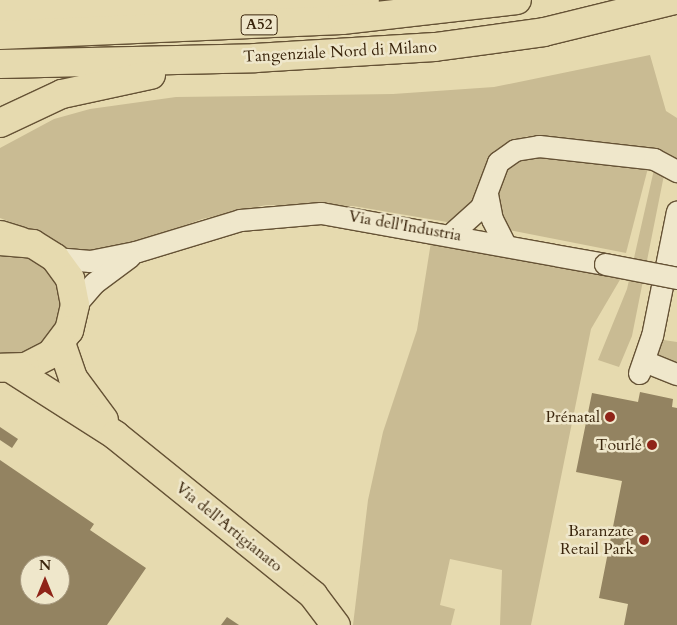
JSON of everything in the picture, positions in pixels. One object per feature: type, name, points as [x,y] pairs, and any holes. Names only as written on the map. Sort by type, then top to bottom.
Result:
[{"type":"main road","points":[[0,12],[394,0]]},
{"type":"main road","name":"Tangenziale Nord di Milano","points":[[0,36],[342,20],[517,0]]},
{"type":"main road","name":"Tangenziale Nord di Milano","points":[[0,64],[382,52],[544,32],[674,0]]},
{"type":"main road","points":[[0,123],[62,94],[123,79],[382,52]]},
{"type":"main road","points":[[5,368],[39,362],[61,343],[74,305],[70,279],[55,258],[7,239]]},
{"type":"main road","name":"Via dell'Artigianato","points":[[61,343],[73,378],[115,435]]},
{"type":"main road","name":"Via dell'Artigianato","points":[[5,368],[115,435],[313,595],[336,625]]},
{"type":"street","points":[[451,234],[465,225],[487,194],[498,162],[526,147],[654,159],[677,171]]},
{"type":"street","points":[[487,194],[492,219],[505,244]]},
{"type":"street","points":[[677,210],[642,367],[677,374]]},
{"type":"street","name":"Via dell'Industria","points":[[55,258],[90,261],[135,252],[202,229],[292,213],[345,215],[677,278]]},
{"type":"street","name":"Via dell'Industria","points":[[74,305],[94,282],[135,252]]},
{"type":"shaded area","points":[[650,55],[666,111],[677,118],[677,164],[528,136],[510,142],[466,216],[447,222],[353,206],[266,205],[202,219],[137,243],[73,255],[39,233],[0,218],[0,148],[54,119],[90,109],[176,97],[393,94],[494,87]]},
{"type":"shaded area","points":[[536,152],[648,168],[626,253],[509,230],[496,208],[497,190],[506,166]]},
{"type":"shaded area","points":[[655,165],[665,170],[632,336],[619,367],[598,360],[627,289]]},
{"type":"shaded area","points":[[431,242],[621,278],[591,329],[531,625],[500,625],[502,570],[450,559],[440,605],[455,609],[451,625],[353,625],[368,500],[383,432],[417,330]]},
{"type":"shaded area","points":[[16,251],[47,266],[62,297],[61,314],[44,343],[13,355],[0,354],[0,252]]},
{"type":"shaded area","points":[[657,339],[677,342],[677,365],[657,357]]},
{"type":"building","name":"Baranzate Retail Park","points":[[640,392],[673,399],[672,407],[677,408],[677,625],[624,625],[628,604],[599,598],[622,481],[576,472],[592,393],[638,402]]},
{"type":"building","points":[[0,427],[18,439],[12,448],[0,440]]},
{"type":"building","points":[[0,460],[94,524],[90,530],[146,568],[107,625],[0,625]]},
{"type":"building","points":[[227,617],[239,625],[221,625]]},
{"type":"place","name":"Prénatal","points":[[610,417]]},
{"type":"place","name":"Tourlé","points":[[652,445]]},
{"type":"place","name":"Baranzate Retail Park","points":[[644,540]]}]
